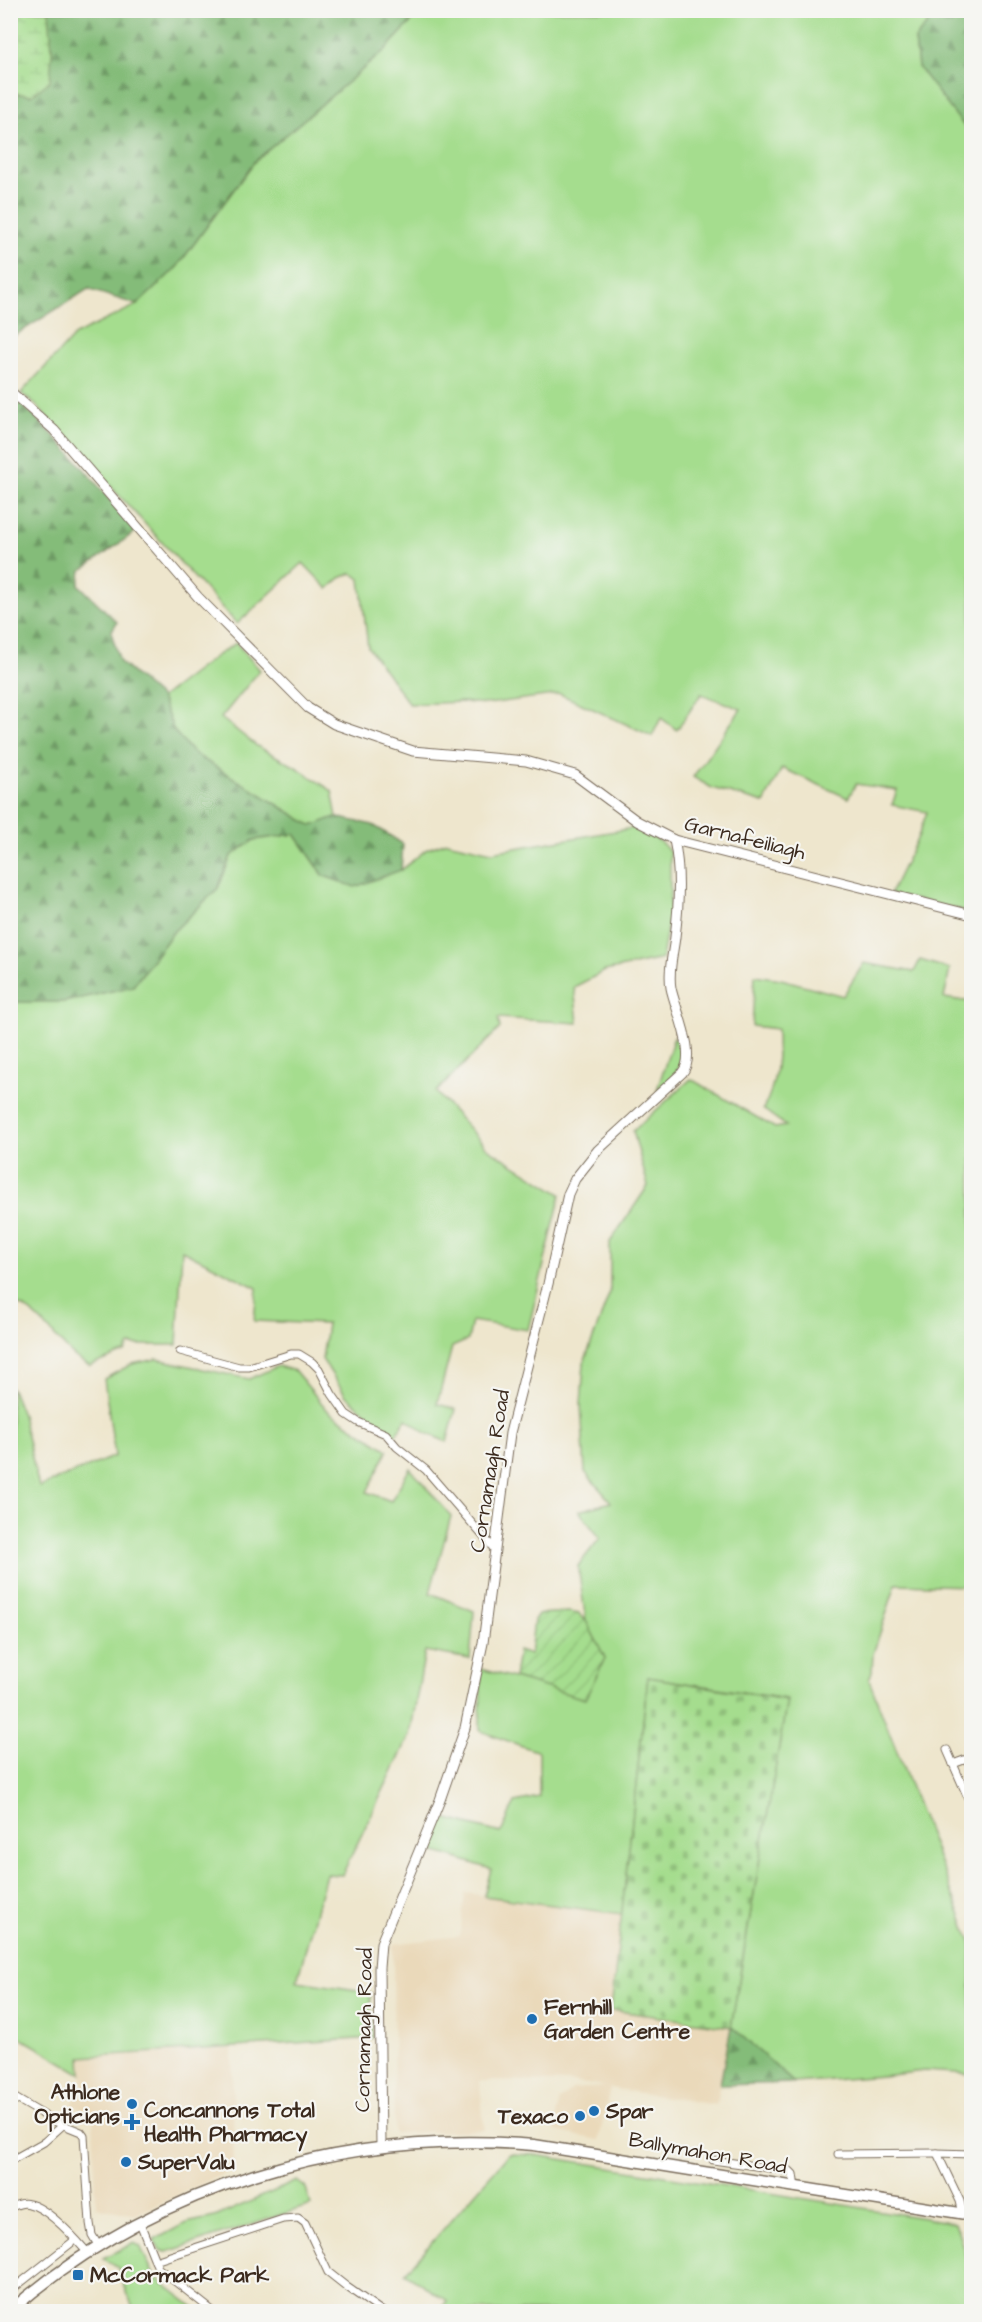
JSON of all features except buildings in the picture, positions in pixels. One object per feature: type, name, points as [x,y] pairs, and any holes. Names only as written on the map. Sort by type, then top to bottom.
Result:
[{"type":"main road","name":"Ballymahon Road","points":[[16,2309],[34,2289],[98,2245],[211,2190],[303,2161],[381,2146],[480,2142],[534,2145],[967,2214]]},
{"type":"street","name":"Garnafeiliagh","points":[[10,391],[54,430],[198,597],[308,708],[333,724],[413,751],[526,760],[575,775],[637,821],[674,840],[972,915]]},
{"type":"street","name":"Cornamagh Road","points":[[381,2146],[379,1991],[381,1943],[440,1800],[465,1728],[483,1643],[510,1433],[568,1194],[575,1179],[598,1149],[686,1069],[688,1056],[671,988],[670,969],[677,917],[678,859],[674,840]]},
{"type":"street","points":[[180,1351],[239,1366],[249,1366],[291,1354],[298,1354],[312,1362],[319,1369],[346,1414],[386,1434],[397,1447],[426,1470],[495,1550]]},
{"type":"street","points":[[947,1750],[972,1807]]},
{"type":"street","points":[[953,1764],[972,1757]]},
{"type":"street","points":[[10,2095],[63,2125],[81,2132],[86,2140],[90,2223],[92,2235],[98,2245]]},
{"type":"street","points":[[10,2161],[44,2142],[63,2125]]},
{"type":"street","points":[[937,2153],[967,2214]]},
{"type":"street","points":[[838,2154],[972,2154]]},
{"type":"street","points":[[713,2160],[790,2171],[793,2174],[795,2188]]},
{"type":"street","points":[[10,2208],[20,2204],[30,2204],[49,2216],[87,2252]]},
{"type":"street","points":[[155,2261],[275,2221],[298,2218],[308,2228],[328,2272],[383,2312]]},
{"type":"street","points":[[140,2223],[155,2261],[162,2272],[214,2312]]},
{"type":"street","points":[[10,2291],[75,2240]]},
{"type":"shaded area","name":"Fernhill Garden Centre","points":[[465,1893],[622,1914],[611,2010],[731,2027],[716,2105],[610,2088],[599,2140],[555,2131],[559,2101],[573,2089],[605,2087],[575,2082],[480,2081],[484,2130],[394,2133],[393,1944],[460,1936]]},
{"type":"shaded area","points":[[232,2049],[234,2169],[135,2215],[96,2207],[93,2116],[72,2104],[83,2087],[80,2057]]},
{"type":"green space","points":[[11,10],[49,11],[52,51],[50,81],[32,95],[11,93]]},
{"type":"green space","points":[[938,10],[971,11],[971,135],[918,67],[915,39]]},
{"type":"green space","points":[[49,11],[417,11],[410,23],[384,51],[254,162],[177,267],[137,305],[88,289],[11,338],[11,93],[32,95],[52,51]]},
{"type":"green space","points":[[417,11],[938,11],[915,39],[918,67],[972,135],[971,912],[890,894],[918,837],[927,812],[892,805],[897,790],[856,784],[848,798],[782,768],[764,803],[712,788],[693,777],[741,709],[701,694],[677,730],[661,718],[652,736],[560,694],[488,704],[462,702],[409,704],[368,647],[360,579],[352,573],[340,578],[328,589],[303,563],[237,624],[37,406],[21,393],[75,335],[137,305],[177,267],[254,162],[384,51],[410,23]]},
{"type":"green space","points":[[11,396],[29,411],[77,461],[135,532],[81,571],[79,585],[117,622],[111,632],[120,662],[161,698],[174,731],[193,753],[312,826],[335,817],[373,825],[403,844],[401,870],[355,887],[324,876],[295,834],[254,840],[231,856],[218,888],[174,931],[133,986],[64,1002],[11,1002]]},
{"type":"green space","points":[[236,643],[260,670],[221,718],[257,746],[296,767],[332,791],[337,817],[312,826],[193,753],[174,731],[161,698]]},
{"type":"green space","points":[[633,828],[660,841],[670,852],[670,910],[662,959],[605,971],[574,987],[578,1023],[498,1018],[500,1028],[436,1092],[487,1148],[561,1194],[528,1330],[472,1321],[468,1340],[452,1347],[437,1404],[456,1409],[447,1442],[428,1434],[406,1419],[395,1436],[346,1396],[322,1359],[327,1324],[254,1321],[257,1288],[182,1250],[177,1345],[129,1345],[125,1352],[90,1366],[69,1352],[33,1314],[11,1303],[11,1002],[64,1002],[133,986],[174,931],[218,888],[231,856],[254,840],[295,834],[324,876],[401,870],[427,849],[447,842],[492,852]]},
{"type":"green space","points":[[920,960],[950,969],[944,998],[972,1002],[971,1586],[896,1584],[873,1654],[869,1680],[971,1942],[971,2074],[924,2071],[794,2083],[731,2027],[787,1699],[648,1677],[622,1914],[484,1896],[491,1869],[430,1850],[444,1818],[501,1833],[515,1802],[539,1797],[539,1752],[480,1731],[481,1669],[585,1698],[605,1658],[586,1621],[578,1566],[600,1538],[579,1511],[611,1502],[585,1472],[581,1405],[584,1363],[610,1292],[610,1242],[648,1186],[633,1131],[691,1079],[775,1128],[786,1126],[763,1109],[776,1070],[777,1029],[752,1026],[755,975],[781,979],[843,996],[864,963],[914,972]]},
{"type":"green space","points":[[674,1037],[679,1046],[681,1061],[676,1073],[657,1090]]},
{"type":"green space","points":[[157,1359],[249,1379],[278,1366],[295,1371],[329,1412],[388,1450],[367,1492],[391,1501],[410,1468],[451,1516],[430,1593],[474,1611],[470,1659],[425,1651],[410,1735],[342,1875],[326,1874],[297,1981],[370,1992],[373,2038],[81,2057],[82,2074],[11,2032],[11,1387],[22,1415],[39,1487],[115,1456],[104,1379],[132,1364]]},
{"type":"green space","points":[[569,1612],[579,1614],[586,1621],[605,1658],[585,1699],[514,1678],[518,1651],[530,1655],[534,1620],[538,1614]]},
{"type":"green space","points":[[648,1677],[787,1700],[731,2027],[611,2010]]},
{"type":"green space","points":[[732,2027],[794,2083],[720,2085]]},
{"type":"green space","points":[[509,2154],[535,2155],[955,2223],[971,2272],[971,2311],[439,2311],[447,2301],[405,2273]]},
{"type":"green space","points":[[297,2181],[306,2188],[311,2205],[167,2252],[160,2249],[154,2240],[186,2223],[215,2217]]},
{"type":"green space","points":[[134,2243],[140,2246],[155,2277],[199,2311],[134,2311],[118,2268],[103,2258]]},
{"type":"place","name":"Fernhill Garden Centre","points":[[532,2019]]},
{"type":"place","name":"Athlone Opticians","points":[[132,2104]]},
{"type":"place","name":"Spar","points":[[594,2111]]},
{"type":"place","name":"Texaco","points":[[580,2116]]},
{"type":"place","name":"Concannons Total Health Pharmacy","points":[[132,2122]]},
{"type":"place","name":"SuperValu","points":[[126,2162]]},
{"type":"place","name":"McCormack Park","points":[[78,2275]]}]
